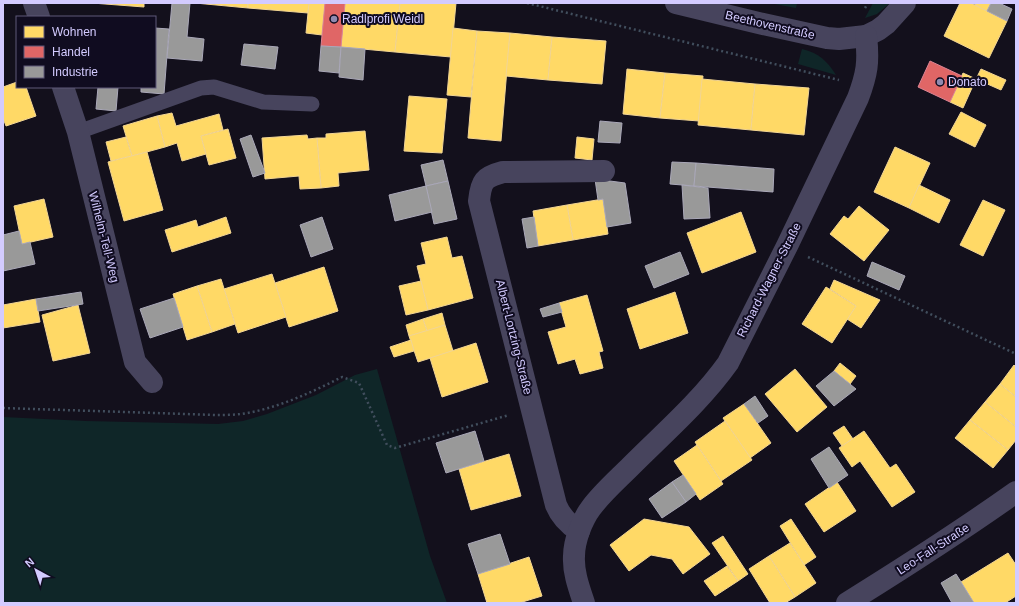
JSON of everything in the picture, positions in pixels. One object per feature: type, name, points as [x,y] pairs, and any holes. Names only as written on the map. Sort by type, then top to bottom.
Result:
[{"type":"street","points":[[34,3],[39,16]]},
{"type":"street","name":"Beethovenstraße","points":[[676,3],[827,38],[839,39],[866,36]]},
{"type":"street","points":[[866,36],[886,24],[905,3]]},
{"type":"street","name":"Richard-Wagner-Straße","points":[[579,531],[591,509],[607,490],[701,397],[716,380],[728,362],[787,246],[858,98],[866,75],[868,57],[866,36]]},
{"type":"street","name":"Wilhelm-Tell-Weg","points":[[63,88],[78,132],[135,362],[152,382]]},
{"type":"street","name":"Albert-Lortzing-Straße","points":[[579,531],[569,524],[560,514],[556,505],[479,201],[480,189],[484,181],[491,175],[503,172],[604,171]]},
{"type":"street","name":"Leo-Fall-Straße","points":[[847,603],[969,526],[1016,492]]},
{"type":"street","points":[[579,531],[574,556],[577,583],[584,603]]},
{"type":"lane","points":[[78,132],[201,88],[214,87],[263,102],[312,104]]},
{"type":"path","points":[[527,3],[863,85]]},
{"type":"path","points":[[787,246],[1016,354]]},
{"type":"path","points":[[3,408],[216,415],[240,414],[266,408],[302,396],[342,377],[359,382],[387,445],[395,448],[532,409]]},
{"type":"green space","points":[[769,3],[797,3],[796,8]]},
{"type":"green space","points":[[873,3],[890,3],[877,14],[865,18]]},
{"type":"green space","points":[[802,49],[822,58],[836,75],[798,64]]},
{"type":"green space","points":[[377,369],[430,556],[447,603],[3,603],[3,417],[86,421],[218,424],[243,421],[267,414],[316,395],[355,375]]},
{"type":"building: Wohnen","points":[[92,3],[144,3],[144,7]]},
{"type":"building: Wohnen","points":[[195,3],[248,3],[248,8]]},
{"type":"building: Wohnen","points":[[248,3],[309,3],[308,13],[248,8]]},
{"type":"building: Wohnen","points":[[309,3],[325,3],[322,35],[306,33]]},
{"type":"building: Wohnen","points":[[345,3],[400,3],[395,52],[341,47]]},
{"type":"building: Wohnen","points":[[400,3],[456,3],[451,57],[395,52]]},
{"type":"building: Wohnen","points":[[960,3],[971,3],[1007,21],[989,58],[944,36]]},
{"type":"building: Wohnen","points":[[976,3],[991,3],[987,11],[975,5]]},
{"type":"building: Wohnen","points":[[453,28],[477,31],[471,97],[447,95]]},
{"type":"building: Wohnen","points":[[477,31],[510,33],[501,141],[468,138]]},
{"type":"building: Wohnen","points":[[510,33],[552,37],[548,80],[506,76]]},
{"type":"building: Wohnen","points":[[552,37],[606,41],[602,84],[548,80]]},
{"type":"building: Wohnen","points":[[627,69],[665,73],[660,118],[623,114]]},
{"type":"building: Wohnen","points":[[981,69],[1006,80],[1001,90],[976,79]]},
{"type":"building: Wohnen","points":[[665,73],[703,76],[699,121],[660,118]]},
{"type":"building: Wohnen","points":[[963,73],[976,79],[963,108],[950,102]]},
{"type":"building: Wohnen","points":[[702,79],[755,84],[751,130],[698,125]]},
{"type":"building: Wohnen","points":[[16,82],[16,88],[26,88],[36,116],[6,126],[3,118],[3,87]]},
{"type":"building: Wohnen","points":[[755,84],[809,88],[804,135],[751,130]]},
{"type":"building: Wohnen","points":[[409,96],[447,99],[442,153],[404,151]]},
{"type":"building: Wohnen","points":[[961,112],[986,125],[975,147],[949,134]]},
{"type":"building: Wohnen","points":[[172,113],[176,126],[219,114],[223,130],[201,136],[206,154],[182,161],[177,143],[165,147],[157,116]]},
{"type":"building: Wohnen","points":[[157,116],[165,147],[132,156],[123,126]]},
{"type":"building: Wohnen","points":[[228,129],[236,158],[209,165],[201,136]]},
{"type":"building: Wohnen","points":[[365,131],[369,170],[338,173],[339,186],[321,188],[317,138],[326,138],[326,134]]},
{"type":"building: Wohnen","points":[[307,135],[308,139],[317,138],[321,188],[300,189],[299,176],[265,179],[262,138]]},
{"type":"building: Wohnen","points":[[126,137],[132,156],[111,161],[106,142]]},
{"type":"building: Wohnen","points":[[577,137],[594,139],[592,160],[575,158]]},
{"type":"building: Wohnen","points":[[895,147],[930,163],[909,208],[874,192]]},
{"type":"building: Wohnen","points":[[147,152],[163,210],[124,221],[108,162]]},
{"type":"building: Wohnen","points":[[919,185],[950,200],[939,223],[909,208]]},
{"type":"building: Wohnen","points":[[44,199],[53,237],[22,244],[14,206]]},
{"type":"building: Wohnen","points":[[603,199],[608,234],[573,240],[567,205]]},
{"type":"building: Wohnen","points":[[983,200],[1005,210],[983,256],[960,245]]},
{"type":"building: Wohnen","points":[[567,205],[573,240],[538,246],[533,211]]},
{"type":"building: Wohnen","points":[[859,206],[889,230],[864,261],[830,234],[844,216],[848,219]]},
{"type":"building: Wohnen","points":[[741,212],[756,252],[702,273],[687,233]]},
{"type":"building: Wohnen","points":[[226,217],[231,233],[172,252],[165,230],[196,220],[198,227]]},
{"type":"building: Wohnen","points":[[447,237],[452,258],[462,256],[473,298],[428,310],[417,266],[426,264],[421,243]]},
{"type":"building: Wohnen","points":[[324,267],[338,311],[289,327],[275,283]]},
{"type":"building: Wohnen","points":[[272,274],[286,317],[238,333],[224,289]]},
{"type":"building: Wohnen","points":[[221,279],[235,324],[212,332],[197,286]]},
{"type":"building: Wohnen","points":[[834,280],[880,300],[861,328],[847,319],[856,306],[830,289]]},
{"type":"building: Wohnen","points":[[421,281],[428,310],[406,315],[399,286]]},
{"type":"building: Wohnen","points":[[197,286],[212,332],[187,340],[173,294]]},
{"type":"building: Wohnen","points":[[826,287],[856,306],[832,343],[802,324]]},
{"type":"building: Wohnen","points":[[675,292],[688,333],[640,349],[627,309]]},
{"type":"building: Wohnen","points":[[587,295],[603,351],[599,352],[603,368],[580,374],[575,359],[558,364],[548,332],[566,327],[559,303]]},
{"type":"building: Wohnen","points":[[36,299],[40,322],[3,328],[3,305]]},
{"type":"building: Wohnen","points":[[78,305],[90,353],[53,361],[42,315]]},
{"type":"building: Wohnen","points":[[442,313],[445,325],[427,331],[423,319]]},
{"type":"building: Wohnen","points":[[423,319],[427,331],[409,336],[406,325]]},
{"type":"building: Wohnen","points":[[445,325],[453,351],[418,362],[409,336]]},
{"type":"building: Wohnen","points":[[411,340],[414,351],[394,357],[390,347]]},
{"type":"building: Wohnen","points":[[476,343],[488,382],[442,397],[430,358]]},
{"type":"building: Wohnen","points":[[840,363],[856,376],[850,384],[834,371]]},
{"type":"building: Wohnen","points":[[1014,365],[1016,367],[1016,397],[1000,384]]},
{"type":"building: Wohnen","points":[[795,369],[827,407],[797,432],[765,394]]},
{"type":"building: Wohnen","points":[[1000,384],[1016,397],[1016,427],[985,402]]},
{"type":"building: Wohnen","points":[[985,402],[1016,427],[1016,440],[1008,450],[970,420]]},
{"type":"building: Wohnen","points":[[744,404],[771,443],[750,458],[723,418]]},
{"type":"building: Wohnen","points":[[970,420],[1008,450],[993,468],[955,438]]},
{"type":"building: Wohnen","points":[[725,421],[752,460],[721,481],[695,442]]},
{"type":"building: Wohnen","points":[[844,426],[853,439],[842,446],[833,433]]},
{"type":"building: Wohnen","points":[[864,431],[890,468],[896,464],[915,492],[892,507],[860,461],[852,467],[839,448]]},
{"type":"building: Wohnen","points":[[697,445],[723,484],[700,500],[674,461]]},
{"type":"building: Wohnen","points":[[509,454],[521,496],[471,510],[459,469]]},
{"type":"building: Wohnen","points":[[837,482],[856,511],[824,532],[805,504]]},
{"type":"building: Wohnen","points":[[644,519],[689,527],[710,554],[683,574],[672,559],[651,555],[629,571],[610,545]]},
{"type":"building: Wohnen","points":[[791,519],[816,557],[804,565],[780,526]]},
{"type":"building: Wohnen","points":[[723,536],[748,574],[738,581],[712,543]]},
{"type":"building: Wohnen","points":[[790,543],[816,583],[795,597],[769,556]]},
{"type":"building: Wohnen","points":[[1008,553],[1016,565],[1016,596],[1005,603],[974,603],[961,582]]},
{"type":"building: Wohnen","points":[[769,556],[795,597],[785,603],[770,603],[749,569]]},
{"type":"building: Wohnen","points":[[529,557],[542,596],[519,603],[487,603],[478,574]]},
{"type":"building: Wohnen","points":[[727,566],[738,581],[715,596],[704,581]]},
{"type":"building: Handel","name":"Radlprofi Weidl","points":[[325,3],[345,3],[341,47],[321,46]]},
{"type":"building: Handel","name":"Donato","points":[[930,61],[962,76],[950,102],[918,87]]},
{"type":"building: Industrie","points":[[172,3],[190,3],[187,37],[204,39],[202,61],[167,58]]},
{"type":"building: Industrie","points":[[991,3],[999,3],[1012,9],[1007,21],[987,11]]},
{"type":"building: Industrie","points":[[156,28],[169,29],[164,94],[141,92],[141,88],[156,88]]},
{"type":"building: Industrie","points":[[244,44],[278,47],[275,69],[241,65]]},
{"type":"building: Industrie","points":[[321,46],[341,47],[339,73],[319,71]]},
{"type":"building: Industrie","points":[[341,47],[365,49],[363,80],[339,77]]},
{"type":"building: Industrie","points":[[98,88],[118,88],[116,111],[96,109]]},
{"type":"building: Industrie","points":[[600,121],[622,123],[620,143],[598,142]]},
{"type":"building: Industrie","points":[[251,135],[265,173],[253,177],[240,139]]},
{"type":"building: Industrie","points":[[443,160],[448,181],[426,186],[421,165]]},
{"type":"building: Industrie","points":[[672,162],[696,163],[694,186],[670,184]]},
{"type":"building: Industrie","points":[[696,163],[774,169],[773,192],[694,186]]},
{"type":"building: Industrie","points":[[595,179],[625,183],[631,223],[607,227],[603,199],[598,200]]},
{"type":"building: Industrie","points":[[448,181],[457,219],[434,224],[426,186]]},
{"type":"building: Industrie","points":[[682,185],[708,188],[710,218],[684,219]]},
{"type":"building: Industrie","points":[[426,186],[432,212],[395,221],[389,195]]},
{"type":"building: Industrie","points":[[322,217],[333,249],[311,257],[300,225]]},
{"type":"building: Industrie","points":[[534,217],[538,246],[527,248],[522,219]]},
{"type":"building: Industrie","points":[[19,231],[22,244],[30,242],[35,264],[3,271],[3,235]]},
{"type":"building: Industrie","points":[[680,252],[689,274],[654,288],[645,266]]},
{"type":"building: Industrie","points":[[872,262],[905,276],[899,290],[867,276]]},
{"type":"building: Industrie","points":[[81,292],[83,304],[38,311],[36,299]]},
{"type":"building: Industrie","points":[[174,298],[183,327],[150,338],[140,309]]},
{"type":"building: Industrie","points":[[559,303],[562,312],[543,317],[540,309]]},
{"type":"building: Industrie","points":[[834,371],[856,389],[834,406],[816,386]]},
{"type":"building: Industrie","points":[[755,396],[768,416],[758,423],[744,404]]},
{"type":"building: Industrie","points":[[475,431],[484,461],[446,473],[436,443]]},
{"type":"building: Industrie","points":[[829,447],[848,475],[829,488],[811,459]]},
{"type":"building: Industrie","points":[[683,475],[696,494],[686,502],[672,482]]},
{"type":"building: Industrie","points":[[672,482],[686,502],[662,518],[649,499]]},
{"type":"building: Industrie","points":[[500,534],[510,564],[478,574],[468,544]]},
{"type":"building: Industrie","points":[[956,574],[974,603],[952,603],[941,583]]},
{"type":"place","name":"Radlprofi Weidl","points":[[334,19]]},
{"type":"place","name":"Donato","points":[[940,82]]}]
